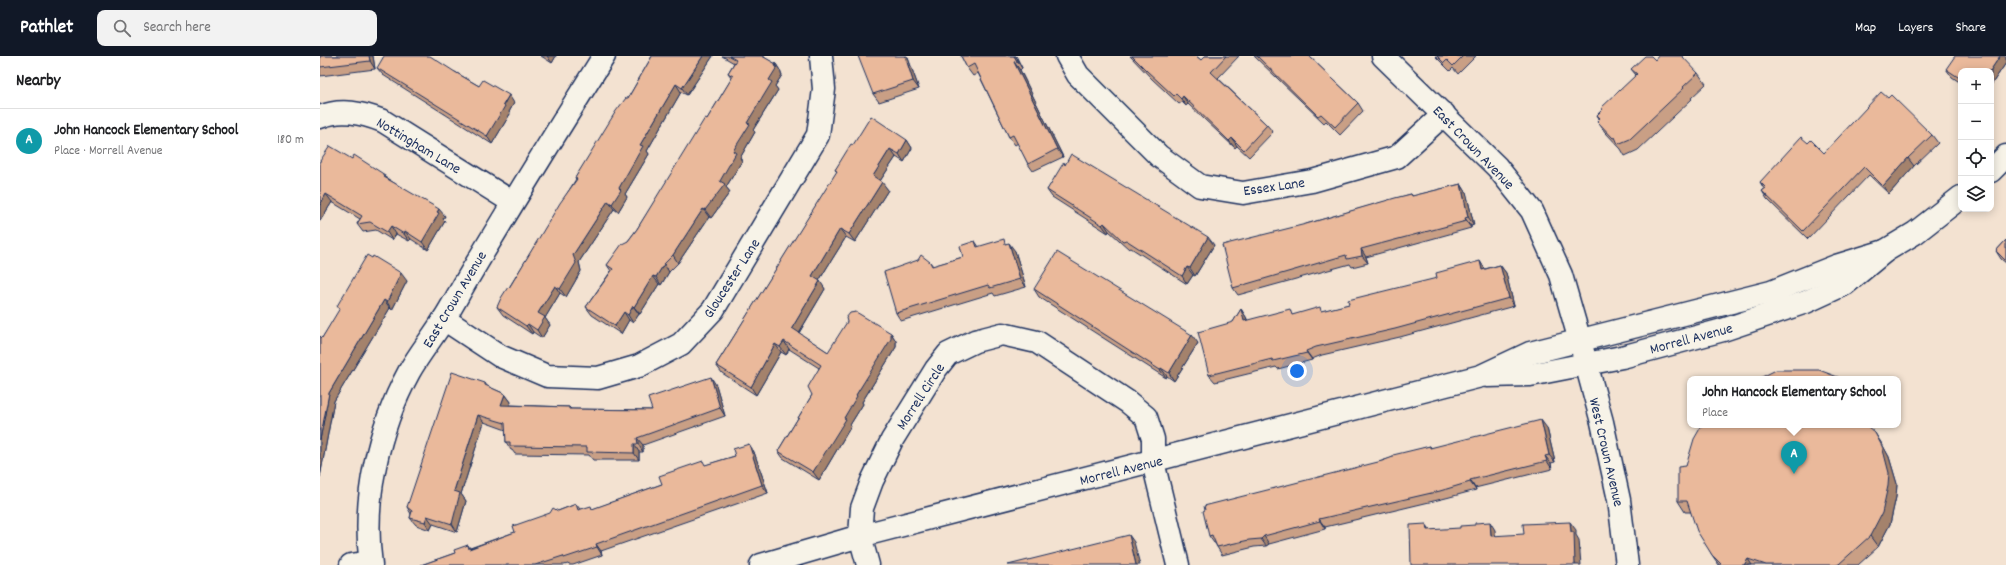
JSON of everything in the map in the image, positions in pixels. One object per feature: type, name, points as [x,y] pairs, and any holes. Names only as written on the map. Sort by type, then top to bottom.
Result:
[{"type":"street","name":"East Crown Avenue","points":[[364,564],[372,482],[382,438],[392,405],[409,371],[444,319],[512,202],[604,56]]},
{"type":"street","name":"Gloucester Lane","points":[[444,319],[500,356],[547,376],[598,378],[639,366],[681,344],[713,310],[818,135],[824,89],[821,56]]},
{"type":"street","name":"Essex Lane","points":[[1067,56],[1078,76],[1159,156],[1200,186],[1243,193],[1312,181],[1397,157],[1444,114]]},
{"type":"street","name":"East Crown Avenue","points":[[1383,56],[1496,166],[1532,211],[1561,275],[1580,341]]},
{"type":"street","name":"Nottingham Lane","points":[[320,117],[331,112],[360,113],[383,121],[512,202]]},
{"type":"street","points":[[1994,168],[2006,156]]},
{"type":"street","name":"Morrell Avenue","points":[[1481,376],[1530,375],[1586,365],[1723,330],[1806,302],[1845,284],[1884,251],[1915,233],[1958,199]]},
{"type":"street","name":"Morrell Avenue","points":[[760,565],[860,536],[1153,462],[1481,376],[1530,353],[1771,292],[1836,266],[1884,251]]},
{"type":"street","name":"Morrell Circle","points":[[868,565],[860,536],[862,508],[872,481],[892,440],[936,369],[948,354],[975,341],[1002,334],[1037,342],[1128,402],[1146,417],[1153,439],[1153,462],[1178,565]]},
{"type":"street","name":"West Crown Avenue","points":[[1580,341],[1602,422],[1619,500],[1627,565]]},
{"type":"building","points":[[320,56],[369,56],[370,61],[320,67]]},
{"type":"building","points":[[384,56],[430,56],[479,86],[483,80],[509,95],[503,105],[505,106],[487,136],[377,68]]},
{"type":"building","points":[[652,56],[703,56],[682,88],[676,84],[640,145],[643,146],[619,188],[621,190],[612,204],[608,201],[573,255],[576,263],[560,289],[555,286],[538,313],[545,317],[537,330],[528,324],[526,326],[497,307],[501,298],[508,287],[509,288],[560,203],[577,179],[575,178],[616,111],[626,98],[628,98]]},
{"type":"building","points":[[729,56],[762,56],[776,64],[775,66],[777,67],[769,80],[772,82],[747,123],[750,124],[733,151],[736,153],[720,181],[725,184],[705,210],[703,209],[673,255],[664,264],[656,277],[653,276],[628,315],[624,312],[615,326],[586,307],[613,269],[607,265],[622,244],[628,241],[637,229],[705,118],[707,119],[733,76],[728,73],[736,60]]},
{"type":"building","points":[[858,56],[905,56],[913,81],[873,94]]},
{"type":"building","points":[[961,56],[1014,56],[1017,61],[1014,62],[1057,149],[1028,164],[1013,135],[1009,137],[974,64],[967,68]]},
{"type":"building","points":[[1132,56],[1196,56],[1201,60],[1205,56],[1226,56],[1211,72],[1267,125],[1244,150],[1232,138],[1229,141],[1183,96],[1181,99],[1176,94],[1174,96]]},
{"type":"building","points":[[1257,56],[1309,56],[1358,103],[1335,127],[1321,114],[1318,116]]},
{"type":"building","points":[[1437,56],[1463,56],[1453,66],[1447,60],[1444,63]]},
{"type":"building","points":[[1645,56],[1651,56],[1655,60],[1658,56],[1682,56],[1698,73],[1630,139],[1618,144],[1615,137],[1613,138],[1597,121],[1600,118],[1597,115],[1603,109],[1601,108],[1637,74],[1631,69]]},
{"type":"building","points":[[1955,56],[2000,56],[1992,68],[1958,68],[1958,77],[1946,69]]},
{"type":"building","points":[[1881,92],[1888,98],[1891,95],[1932,135],[1908,158],[1883,186],[1864,167],[1803,231],[1762,191],[1766,188],[1760,182],[1801,137],[1808,143],[1811,140],[1824,153]]},
{"type":"building","points":[[871,116],[907,140],[899,154],[890,149],[873,176],[882,182],[849,234],[840,229],[812,276],[820,281],[792,328],[828,352],[847,322],[846,318],[850,313],[856,312],[891,333],[891,339],[856,395],[857,396],[844,418],[846,419],[813,472],[778,451],[812,395],[808,387],[821,365],[784,341],[780,347],[775,344],[751,387],[716,365],[837,171],[835,170],[851,144],[853,145]]},
{"type":"building","points":[[330,146],[352,159],[354,155],[385,175],[384,177],[439,209],[437,212],[439,213],[422,242],[405,231],[404,234],[391,226],[387,232],[370,222],[357,224],[362,216],[326,194],[320,205],[320,161]]},
{"type":"building","points":[[1071,154],[1208,237],[1190,268],[1187,267],[1182,276],[1126,240],[1123,241],[1104,223],[1102,225],[1047,190],[1064,162],[1065,165]]},
{"type":"building","points":[[1461,184],[1468,217],[1465,218],[1466,221],[1361,249],[1362,256],[1347,259],[1346,255],[1233,288],[1222,245],[1306,224],[1395,198],[1411,194],[1412,196]]},
{"type":"building","points":[[1004,239],[1005,244],[1009,243],[1020,279],[990,288],[988,285],[896,313],[884,272],[918,260],[921,255],[930,262],[932,266],[963,257],[960,246],[975,241],[977,247]]},
{"type":"building","points":[[2006,240],[2006,261],[1996,251]]},
{"type":"building","points":[[1057,252],[1192,335],[1169,373],[1161,368],[1160,370],[1034,289]]},
{"type":"building","points":[[367,255],[372,258],[373,256],[401,273],[387,302],[384,300],[329,393],[320,440],[320,336],[322,338],[340,308],[337,306]]},
{"type":"building","points":[[1480,261],[1482,270],[1500,265],[1509,298],[1395,329],[1316,347],[1306,351],[1307,353],[1273,361],[1272,359],[1209,375],[1198,332],[1233,322],[1241,309],[1244,321],[1290,309],[1292,315],[1320,307],[1321,311],[1349,304],[1348,300],[1437,278],[1436,273]]},
{"type":"building","points":[[1776,370],[1819,370],[1835,376],[1764,376]]},
{"type":"building","points":[[452,372],[485,383],[485,385],[505,394],[501,405],[569,407],[569,409],[652,410],[648,398],[711,377],[720,408],[637,438],[638,444],[634,444],[634,453],[587,452],[587,447],[510,446],[510,442],[506,442],[505,423],[478,415],[454,491],[460,493],[452,524],[427,516],[425,522],[410,518],[412,511],[407,507]]},
{"type":"building","points":[[1541,420],[1549,455],[1545,456],[1547,461],[1470,480],[1470,482],[1440,491],[1319,519],[1320,521],[1264,536],[1261,539],[1217,547],[1212,535],[1209,536],[1203,511],[1205,510],[1204,506],[1382,461],[1393,457],[1393,455],[1430,446],[1430,448]]},
{"type":"building","points":[[1700,428],[1869,428],[1875,433],[1882,446],[1889,473],[1888,486],[1882,513],[1870,536],[1836,565],[1766,565],[1748,559],[1744,565],[1722,565],[1712,555],[1697,531],[1687,501],[1678,501],[1678,467],[1686,466],[1694,439]]},
{"type":"building","points":[[749,444],[762,485],[596,544],[597,547],[564,558],[563,556],[535,565],[421,565],[455,553],[454,550],[468,545],[469,549],[515,532],[513,526],[550,513],[553,508],[558,511],[576,504],[578,510],[591,506],[592,509],[662,484],[659,476],[703,461],[705,465],[735,456],[733,449]]},
{"type":"building","points":[[1490,522],[1491,536],[1524,534],[1523,524],[1570,522],[1571,532],[1574,532],[1575,565],[1411,565],[1410,525],[1426,524],[1427,530],[1460,528],[1460,526],[1475,525],[1475,523]]},
{"type":"building","points":[[1129,535],[1136,565],[1008,565]]},
{"type":"place","name":"John Hancock Elementary School","points":[[1794,474]]}]
